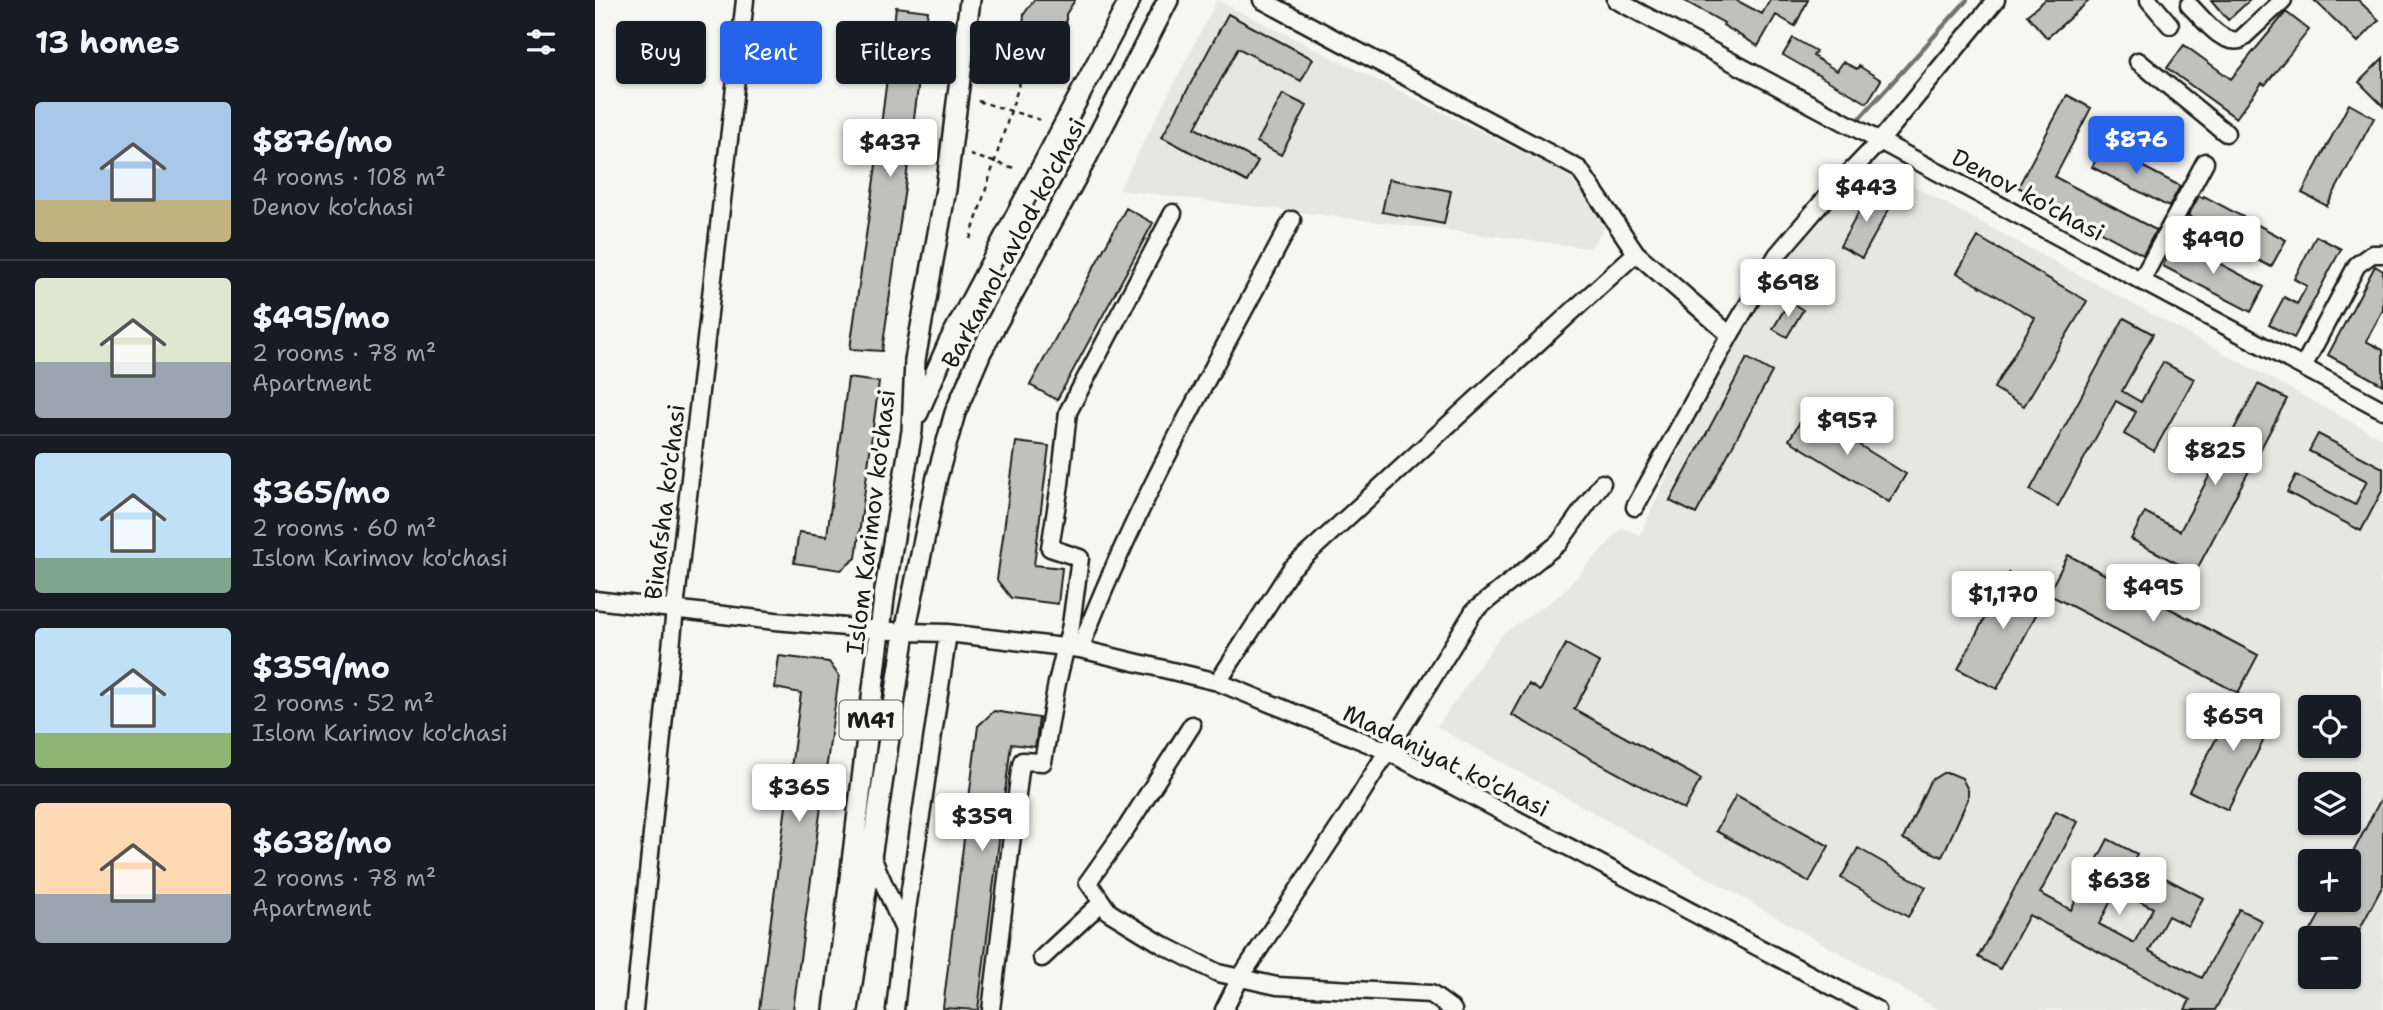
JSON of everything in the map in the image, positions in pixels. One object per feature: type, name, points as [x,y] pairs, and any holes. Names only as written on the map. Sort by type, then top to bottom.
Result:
[{"type":"main road","name":"Islom Karimov ko'chasi","points":[[834,1010],[890,559],[912,431],[915,359],[946,189],[970,0]]},
{"type":"main road","name":"Barkamol avlod ko'chasi","points":[[912,431],[927,389],[948,344],[1130,0]]},
{"type":"main road","name":"Barkamol avlod ko'chasi","points":[[937,477],[955,414],[981,352],[1085,162],[1168,0]]},
{"type":"main road","name":"Islom Karimov ko'chasi","points":[[848,1010],[905,632],[937,477]]},
{"type":"street","name":"Binafsha ko'chasi","points":[[634,1010],[675,609],[745,0]]},
{"type":"street","points":[[1262,0],[1283,4],[1579,169],[1636,253],[1730,335]]},
{"type":"street","name":"Denov ko'chasi","points":[[1616,0],[2383,410]]},
{"type":"street","points":[[1635,507],[1777,255],[1830,193],[1879,142],[1996,0]]},
{"type":"street","points":[[2149,0],[2170,25]]},
{"type":"street","points":[[2189,5],[2223,38],[2231,42],[2240,40],[2283,0]]},
{"type":"street","points":[[2138,61],[2226,133]]},
{"type":"street","points":[[2141,281],[2204,162]]},
{"type":"street","points":[[1073,649],[1080,558],[1050,548],[1067,412],[1173,213]]},
{"type":"street","points":[[991,1010],[1022,761],[1043,762],[1057,683],[1142,504],[1292,220]]},
{"type":"street","points":[[1218,682],[1291,569],[1636,253]]},
{"type":"street","points":[[2303,367],[2357,265],[2372,254],[2383,254]]},
{"type":"street","points":[[1224,1010],[1240,978],[1474,611],[1559,543],[1602,483]]},
{"type":"street","name":"Madaniyat ko'chasi","points":[[595,600],[775,621],[948,633],[1073,649],[1218,682],[1387,751],[1877,1010]]},
{"type":"street","points":[[894,1010],[948,633]]},
{"type":"street","points":[[1192,725],[1127,827],[1088,882],[1109,912],[1163,946],[1218,973],[1277,986],[1431,994],[1453,1010]]},
{"type":"street","points":[[871,854],[904,930]]},
{"type":"street","points":[[1042,958],[1102,902]]},
{"type":"path","points":[[970,239],[1019,84]]},
{"type":"path","points":[[978,101],[1044,121]]},
{"type":"path","points":[[970,155],[1018,169]]},
{"type":"shaded area","points":[[1217,0],[1568,175],[1606,226],[1590,248],[1119,190]]},
{"type":"shaded area","points":[[1871,163],[2383,439],[2383,574],[2379,582],[2383,585],[2383,1010],[1939,1010],[1580,805],[1437,727],[1501,635],[1560,595],[1622,528],[1640,535],[1708,389],[1811,222]]},
{"type":"building","points":[[1034,0],[1075,0],[1066,14],[1066,21],[1024,21],[1024,14]]},
{"type":"building","points":[[1683,0],[1736,0],[1762,14],[1770,0],[1808,0],[1795,26],[1776,15],[1758,46]]},
{"type":"building","points":[[2045,0],[2090,0],[2047,38],[2027,15]]},
{"type":"building","points":[[2211,0],[2250,0],[2228,20]]},
{"type":"building","points":[[2314,0],[2358,0],[2379,20],[2358,42]]},
{"type":"building","points":[[896,7],[928,11],[927,21],[894,21]]},
{"type":"building","points":[[2286,12],[2309,30],[2265,85],[2262,83],[2236,118],[2167,68],[2184,45],[2231,79]]},
{"type":"building","points":[[1228,14],[1313,59],[1301,81],[1238,48],[1195,128],[1258,161],[1247,182],[1162,137]]},
{"type":"building","points":[[1793,38],[1816,51],[1813,56],[1837,71],[1843,62],[1857,69],[1859,66],[1881,80],[1867,103],[1783,55]]},
{"type":"building","points":[[2383,58],[2383,106],[2359,82]]},
{"type":"building","points":[[886,84],[918,84],[882,351],[850,349]]},
{"type":"building","points":[[1283,94],[1307,106],[1281,155],[1257,142]]},
{"type":"building","points":[[2067,95],[2091,108],[2055,177],[2156,230],[2143,255],[2018,187]]},
{"type":"building","points":[[2349,104],[2374,118],[2327,206],[2302,193]]},
{"type":"building","points":[[2103,146],[2180,186],[2169,207],[2092,167]]},
{"type":"building","points":[[1389,179],[1451,191],[1444,224],[1382,212]]},
{"type":"building","points":[[1871,190],[1893,202],[1862,258],[1840,246]]},
{"type":"building","points":[[2199,196],[2204,196],[2286,240],[2271,267],[2189,223],[2192,218],[2188,216]]},
{"type":"building","points":[[1126,208],[1153,223],[1057,400],[1030,385]]},
{"type":"building","points":[[2316,236],[2341,249],[2294,338],[2269,325],[2284,297],[2297,304],[2307,286],[2294,279]]},
{"type":"building","points":[[1978,237],[2087,301],[2024,406],[1994,388],[2035,318],[1957,273]]},
{"type":"building","points":[[2175,240],[2264,287],[2251,312],[2163,266]]},
{"type":"building","points":[[2375,266],[2383,271],[2383,310],[2366,341],[2383,350],[2383,385],[2328,355]]},
{"type":"building","points":[[1789,301],[1803,310],[1787,337],[1773,329]]},
{"type":"building","points":[[2124,318],[2153,334],[2122,391],[2141,402],[2163,362],[2194,379],[2154,451],[2124,434],[2136,412],[2116,401],[2058,506],[2030,490]]},
{"type":"building","points":[[1747,358],[1772,372],[1696,514],[1670,501]]},
{"type":"building","points":[[848,378],[879,382],[856,558],[841,570],[794,563],[799,532],[827,536]]},
{"type":"building","points":[[2258,384],[2287,399],[2195,573],[2131,539],[2145,512],[2180,531]]},
{"type":"building","points":[[1806,412],[1906,474],[1889,502],[1789,440]]},
{"type":"building","points":[[2318,434],[2383,468],[2383,489],[2361,531],[2287,492],[2296,475],[2355,505],[2367,481],[2309,451]]},
{"type":"building","points":[[1016,442],[1049,446],[1034,565],[1062,568],[1058,604],[1011,598],[997,580]]},
{"type":"building","points":[[2068,555],[2258,655],[2238,693],[2048,594]]},
{"type":"building","points":[[2008,573],[2047,594],[1997,689],[1958,669]]},
{"type":"building","points":[[1566,644],[1600,663],[1574,709],[1701,779],[1684,810],[1512,715],[1529,684],[1540,691]]},
{"type":"building","points":[[779,656],[829,662],[839,676],[793,1010],[759,1010],[801,693],[775,688]]},
{"type":"building","points":[[2239,695],[2277,714],[2228,810],[2189,791]]},
{"type":"building","points":[[994,711],[1039,718],[1036,742],[1035,747],[1011,744],[978,1010],[943,1008],[978,726]]},
{"type":"building","points":[[1943,773],[1962,778],[1968,790],[1968,799],[1942,857],[1903,839],[1930,781]]},
{"type":"building","points":[[1736,795],[1829,846],[1809,882],[1716,831]]},
{"type":"building","points":[[2383,795],[2383,885],[2361,927],[2313,926],[2321,912],[2361,912],[2361,849],[2355,849]]},
{"type":"building","points":[[2056,811],[2078,822],[2040,893],[2071,910],[2108,839],[2137,854],[2133,861],[2203,898],[2188,926],[2168,916],[2149,951],[2202,978],[2239,909],[2262,921],[2215,1010],[2185,1010],[2190,1000],[2029,915],[2000,969],[1978,957]],"holes":[[[2117,889],[2153,908],[2134,943],[2099,924]]]},
{"type":"building","points":[[1858,848],[1926,887],[1908,917],[1841,878]]},
{"type":"waterway","points":[[1858,120],[1967,0]]}]
